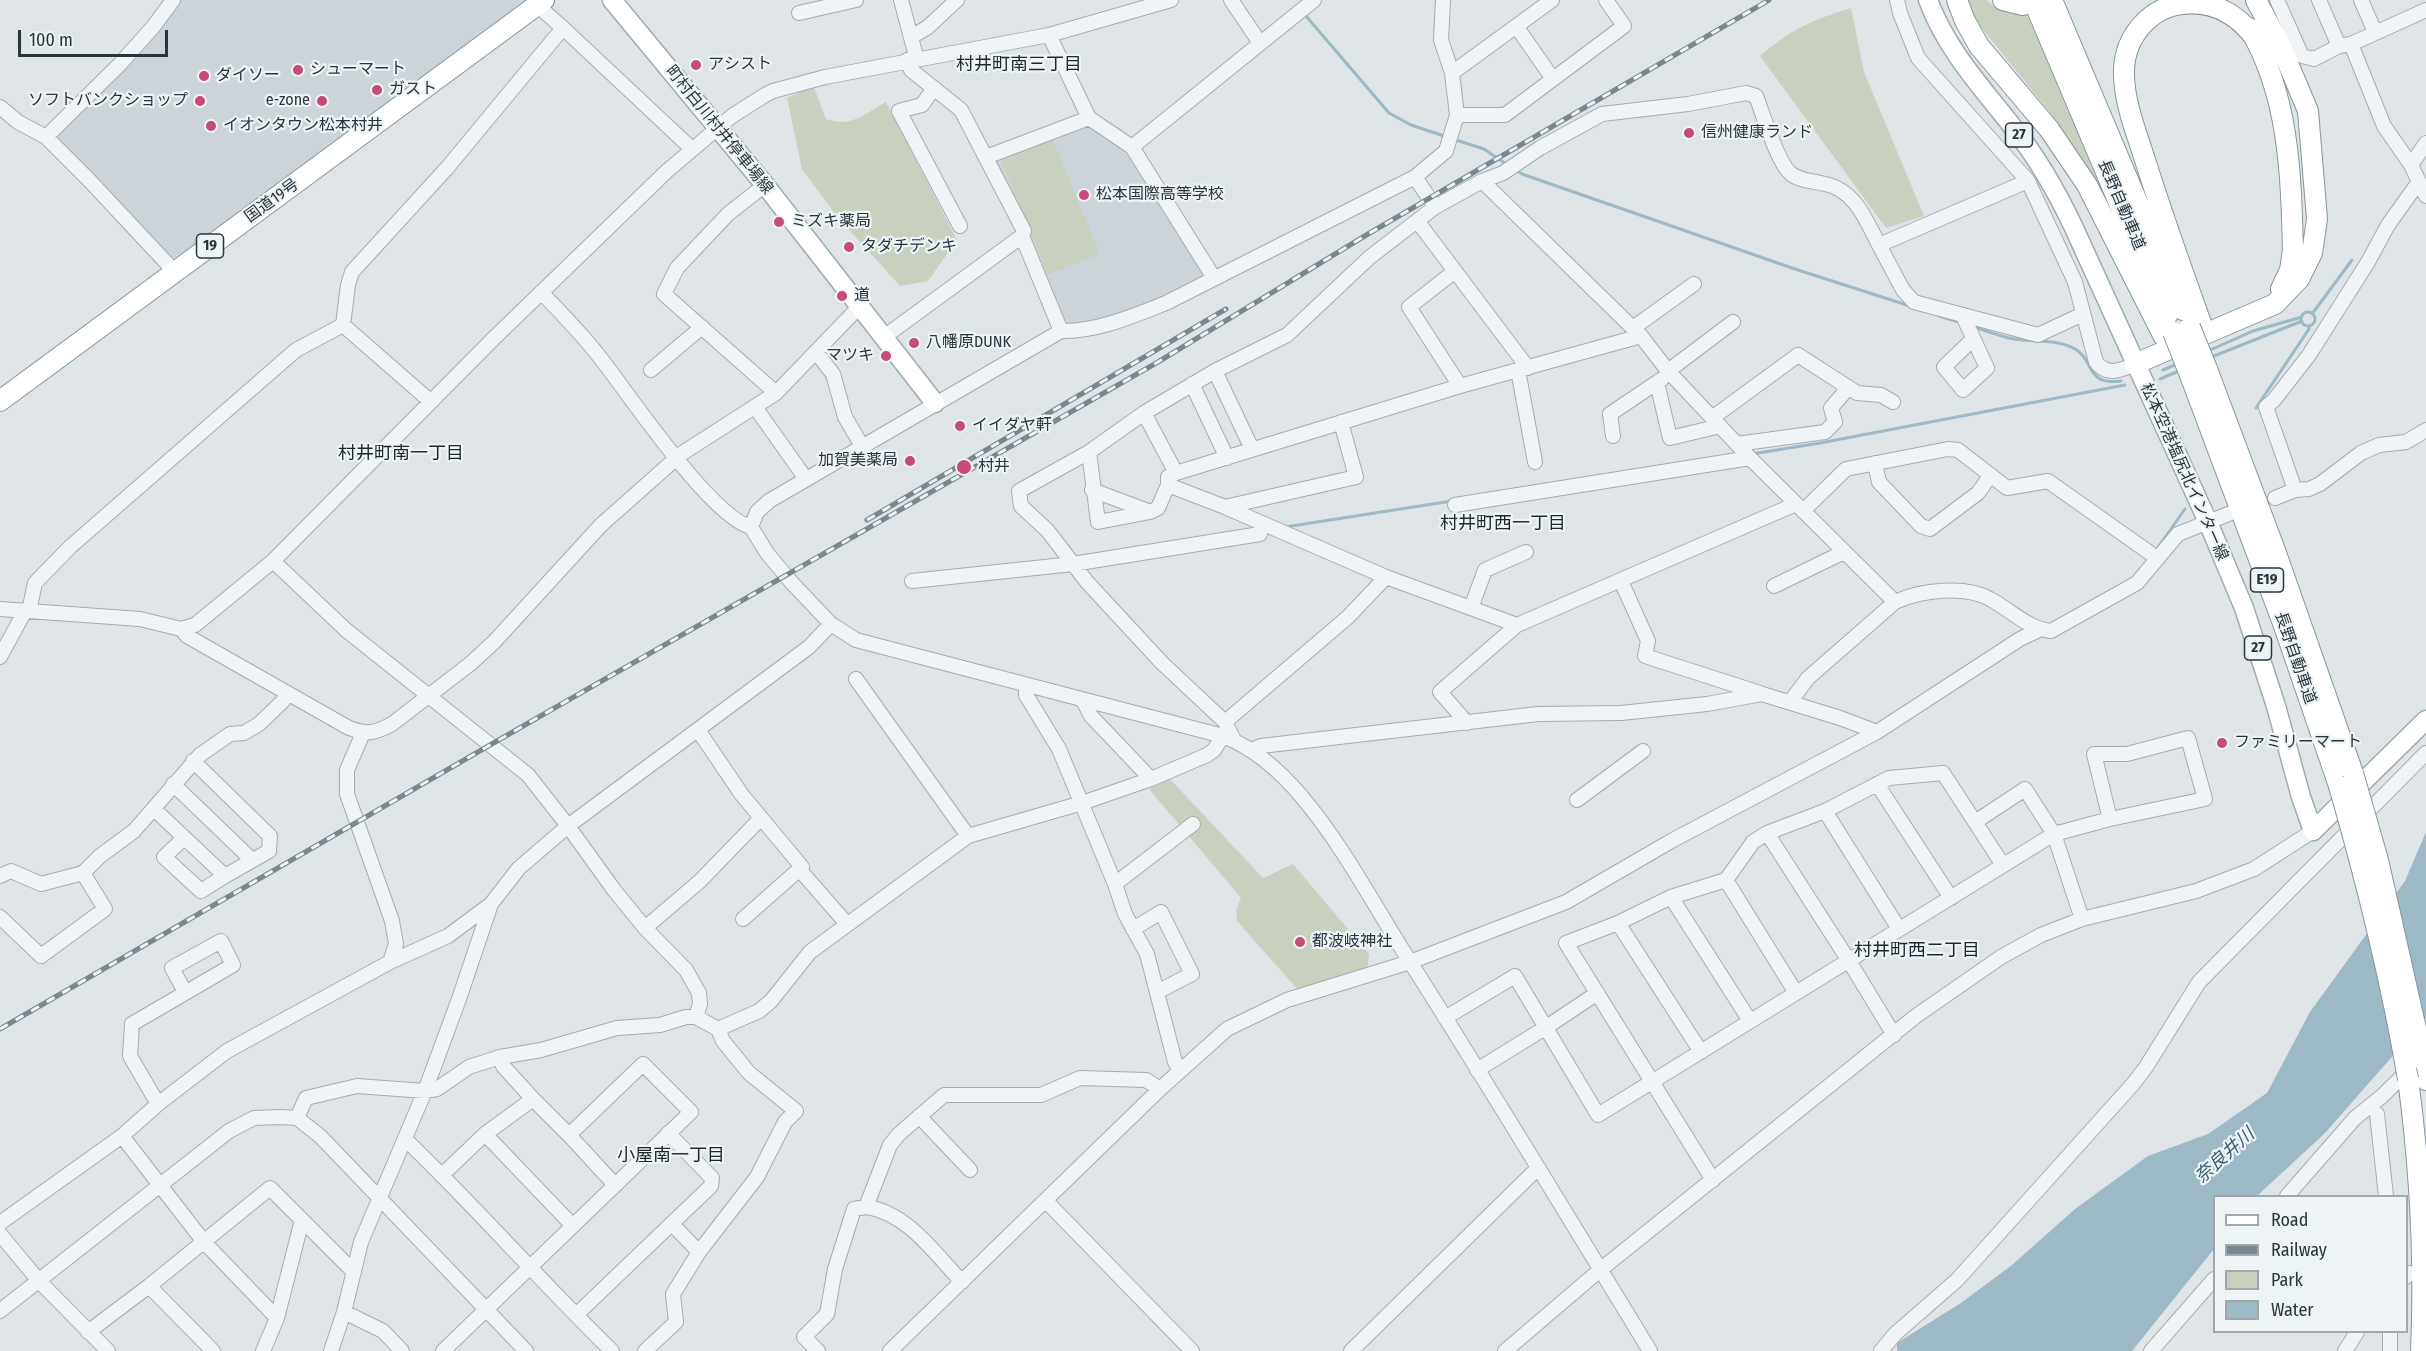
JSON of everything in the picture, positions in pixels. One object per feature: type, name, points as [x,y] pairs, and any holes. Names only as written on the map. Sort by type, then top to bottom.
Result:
[{"type":"highway","points":[[1957,0],[1965,21],[1980,46],[2049,129],[2182,330]]},
{"type":"highway","points":[[2002,0],[2028,2]]},
{"type":"highway","name":"長野自動車道","points":[[2052,0],[2199,372],[2271,523],[2276,553],[2346,780]]},
{"type":"highway","points":[[2227,0],[2256,39],[2274,79],[2284,122],[2293,235],[2292,261],[2287,279],[2278,292],[2263,306],[2243,319]]},
{"type":"highway","points":[[2248,0],[2282,49]]},
{"type":"highway","points":[[2135,364],[2268,308],[2288,293],[2304,271],[2315,243],[2317,219],[2309,121],[2301,92],[2282,49],[2256,0]]},
{"type":"highway","name":"長野自動車道","points":[[2028,2],[2141,251],[2182,330]]},
{"type":"highway","name":"国道19号","points":[[0,401],[540,3]]},
{"type":"highway","points":[[2199,372],[2182,330],[2125,82],[2125,58],[2133,37],[2146,21],[2163,9],[2184,3],[2207,4],[2227,11],[2241,21],[2256,39]]},
{"type":"highway","name":"長野自動車道","points":[[2199,372],[2235,490],[2284,626],[2384,880],[2421,1068],[2416,1145],[2424,1297],[2421,1351]]},
{"type":"main road","name":"町村白川村井停車場線","points":[[612,0],[765,185],[935,403]]},
{"type":"main road","name":"松本空港塩尻北インター線","points":[[1928,0],[1939,28],[1952,50],[2020,136],[2053,187],[2074,228],[2208,522],[2244,608],[2313,831]]},
{"type":"main road","points":[[2313,831],[2426,720]]},
{"type":"street","points":[[46,137],[120,64],[153,27],[173,0]]},
{"type":"street","points":[[800,13],[856,0]]},
{"type":"street","points":[[884,337],[1022,236],[1024,231],[961,110],[911,70],[911,37],[901,0]]},
{"type":"street","points":[[911,37],[928,27],[957,0]]},
{"type":"street","points":[[0,609],[140,619],[181,629],[195,624],[273,561],[430,401],[692,149],[718,127],[773,91],[912,60],[1049,35],[1171,0]]},
{"type":"street","points":[[1231,0],[1260,43]]},
{"type":"street","points":[[1132,147],[1314,0]]},
{"type":"street","points":[[751,527],[757,512],[769,501],[1061,331],[1077,332],[1166,303],[1415,177],[1446,151],[1457,116],[1452,73],[1441,40],[1443,0]]},
{"type":"street","points":[[1452,73],[1552,0]]},
{"type":"street","points":[[1457,116],[1505,115],[1624,26],[1606,0]]},
{"type":"street","points":[[1897,0],[1918,58],[2028,181],[2075,282],[2099,366],[2112,372],[2135,364]]},
{"type":"street","points":[[2277,0],[2302,56],[2314,59],[2375,32],[2423,7]]},
{"type":"street","points":[[2319,0],[2345,45],[2384,126],[2410,165],[2426,196]]},
{"type":"street","points":[[2361,0],[2375,32]]},
{"type":"street","points":[[540,3],[692,149]]},
{"type":"street","points":[[1516,26],[1553,79]]},
{"type":"street","points":[[344,325],[348,285],[352,272],[447,168],[564,28]]},
{"type":"street","points":[[1049,35],[1089,118],[1132,147],[1214,278]]},
{"type":"street","points":[[934,88],[922,105],[898,111],[960,226]]},
{"type":"street","points":[[1650,1351],[1322,822],[1293,788],[1228,732],[1162,663],[1073,564],[1047,530],[1021,506],[1019,491],[1089,452],[1144,413],[1192,384],[1287,335],[1370,257],[1435,207],[1482,181],[1503,173],[1546,144],[1602,114],[1688,105],[1746,93],[1756,96],[1784,166],[1797,178],[1842,189],[1859,208],[1903,290],[1914,302],[2038,335],[2083,314]]},
{"type":"street","points":[[0,107],[18,122],[46,137],[175,272]]},
{"type":"street","points":[[986,156],[1089,118]]},
{"type":"street","points":[[2410,165],[2426,143]]},
{"type":"street","points":[[1415,177],[1435,207]]},
{"type":"street","points":[[1482,181],[1637,332],[1669,372],[1750,458],[1895,602]]},
{"type":"street","points":[[1879,245],[2028,181]]},
{"type":"street","points":[[2295,490],[2266,407],[2309,355],[2368,262],[2388,225],[2418,183]]},
{"type":"street","points":[[765,185],[728,214],[684,260],[677,268],[664,294],[776,393]]},
{"type":"street","points":[[1418,222],[1523,369],[1536,462]]},
{"type":"street","points":[[1022,236],[1061,331]]},
{"type":"street","points":[[1455,272],[1409,307],[1460,386]]},
{"type":"street","points":[[1089,452],[1092,490],[1098,522],[1150,512],[1158,508],[1172,479],[1227,458],[1460,386],[1523,369],[1637,332],[1694,284]]},
{"type":"street","points":[[541,292],[601,359],[699,485],[741,525],[751,527],[767,553],[831,624],[856,640],[872,645],[1083,700],[1228,732]]},
{"type":"street","points":[[181,629],[187,636],[349,728],[363,733],[378,731],[392,724],[470,664],[494,642],[601,525],[676,458],[776,393],[860,306]]},
{"type":"street","points":[[1963,316],[1973,339]]},
{"type":"street","points":[[1613,436],[1610,414],[1657,383],[1732,322]]},
{"type":"street","points":[[344,325],[430,401]]},
{"type":"street","points":[[0,657],[27,611],[35,583],[70,547],[296,350],[344,325]]},
{"type":"street","points":[[651,370],[702,327]]},
{"type":"street","points":[[816,351],[833,374],[845,417],[862,446]]},
{"type":"street","points":[[1657,383],[1670,438],[1716,422],[1798,356],[1857,393],[1881,395],[1893,402]]},
{"type":"street","points":[[1215,371],[1252,449]]},
{"type":"street","points":[[1192,384],[1227,458]]},
{"type":"street","points":[[1737,444],[1825,432],[1834,422],[1832,408],[1848,388]]},
{"type":"street","points":[[755,406],[806,479]]},
{"type":"street","points":[[1144,413],[1172,479],[1225,507],[1386,577],[1517,625]]},
{"type":"street","points":[[1225,507],[1356,477],[1341,422]]},
{"type":"street","points":[[2275,498],[2295,490],[2309,489],[2320,484],[2370,449],[2379,445],[2406,442],[2426,430]]},
{"type":"street","points":[[1467,723],[1440,692],[1517,625],[1800,507],[1846,469],[1948,449],[1958,450],[2007,488],[2048,481],[2157,558]]},
{"type":"street","points":[[1455,505],[1750,458]]},
{"type":"street","points":[[1875,463],[1878,482],[1920,526],[1930,529],[1978,493],[1990,476]]},
{"type":"street","points":[[1092,490],[1150,512]]},
{"type":"street","points":[[1790,702],[1808,678],[1895,602],[1906,597],[1969,590],[1989,598],[2038,630],[2051,631],[2137,583],[2178,534],[2230,513]]},
{"type":"street","points":[[912,581],[1073,564],[1260,534]]},
{"type":"street","points":[[1471,608],[1485,570],[1526,552]]},
{"type":"street","points":[[1773,586],[1844,552]]},
{"type":"street","points":[[273,561],[346,630],[528,775],[614,890],[645,928],[686,970],[699,993],[700,1004],[696,1017]]},
{"type":"street","points":[[718,1029],[759,1011],[771,1001],[810,952],[968,836],[1082,803],[1151,779],[1207,755],[1386,577]]},
{"type":"street","points":[[1622,580],[1648,641],[1645,656],[1877,732]]},
{"type":"street","points":[[0,1223],[122,1136],[158,1104],[226,1051],[390,962],[448,936],[490,904],[519,868],[568,826],[809,646],[831,624]]},
{"type":"street","points":[[890,1351],[1160,1089],[1221,1034],[1246,1019],[1287,1000],[1410,962],[1566,902],[1673,840],[1877,732],[2020,639],[2038,630]]},
{"type":"street","points":[[856,679],[968,836]]},
{"type":"street","points":[[1026,685],[1026,695],[1059,749],[1115,884],[1125,914],[1147,954],[1175,1062],[1180,1070]]},
{"type":"street","points":[[0,876],[11,871],[40,884],[83,873],[100,856],[134,831],[193,761],[230,734],[244,733],[259,724],[283,701],[287,693]]},
{"type":"street","points":[[1251,750],[1261,746],[1327,737],[1538,714],[1621,713],[1707,704],[1762,694]]},
{"type":"street","points":[[1083,700],[1090,716],[1151,779]]},
{"type":"street","points":[[698,730],[742,795],[802,867],[743,920]]},
{"type":"street","points":[[363,733],[347,770],[346,794],[392,921],[396,944],[390,962]]},
{"type":"street","points":[[1445,1018],[1515,976],[1598,1115],[2054,834],[2110,819],[2205,799],[2188,738],[2127,754],[2094,754],[2110,819]]},
{"type":"street","points":[[1577,800],[1642,752]]},
{"type":"street","points":[[1881,1351],[1895,1334],[1957,1280],[2133,1084],[2199,982],[2426,753]]},
{"type":"street","points":[[184,838],[164,857],[201,891],[269,851],[270,836],[193,761]]},
{"type":"street","points":[[1713,1180],[1566,943],[1618,923],[1671,897],[1726,880],[1753,842],[1767,833],[1825,811],[1889,778],[1943,772],[2003,865]]},
{"type":"street","points":[[173,784],[252,860]]},
{"type":"street","points":[[1877,784],[1951,898]]},
{"type":"street","points":[[1975,822],[2025,789],[2054,834],[2082,919]]},
{"type":"street","points":[[154,809],[225,876]]},
{"type":"street","points":[[1825,811],[1899,929]]},
{"type":"street","points":[[645,928],[700,881],[761,818]]},
{"type":"street","points":[[1115,884],[1193,824]]},
{"type":"street","points":[[1505,1351],[1600,1270],[1894,1035],[1952,990],[2001,957],[2041,936],[2082,919],[2196,891],[2254,869],[2313,831]]},
{"type":"street","points":[[1767,833],[1894,1035]]},
{"type":"street","points":[[799,870],[847,924]]},
{"type":"street","points":[[0,917],[41,956],[105,909],[83,873]]},
{"type":"street","points":[[1726,880],[1796,993]]},
{"type":"street","points":[[1671,897],[1750,1021]]},
{"type":"street","points":[[331,1351],[344,1312],[361,1242],[378,1197],[425,1091],[459,999],[490,904]]},
{"type":"street","points":[[1133,929],[1161,912],[1192,974],[1157,992]]},
{"type":"street","points":[[1618,923],[1701,1052]]},
{"type":"street","points":[[158,1104],[130,1056],[132,1024],[185,992]]},
{"type":"street","points":[[1477,1070],[1596,994]]},
{"type":"street","points":[[297,1118],[306,1098],[357,1086],[425,1091],[437,1089],[469,1067],[500,1057],[541,1050],[616,1028],[660,1025],[696,1017],[718,1029],[723,1041],[749,1073],[782,1102],[796,1111],[785,1122],[756,1177],[699,1252],[673,1294],[675,1322],[645,1351]]},
{"type":"street","points":[[500,1057],[502,1066],[615,1185]]},
{"type":"street","points":[[443,1351],[691,1112],[643,1064],[569,1135]]},
{"type":"street","points":[[2289,1195],[2355,1118],[2399,1081],[2421,1068]]},
{"type":"street","points":[[866,1207],[890,1145],[944,1095],[1041,1095],[1080,1078],[1146,1080],[1160,1089]]},
{"type":"street","points":[[442,1175],[485,1134],[533,1099]]},
{"type":"street","points":[[2377,1114],[2386,1195]]},
{"type":"street","points":[[920,1116],[970,1170]]},
{"type":"street","points":[[0,1311],[229,1131],[254,1118],[297,1118],[320,1136],[526,1351]]},
{"type":"street","points":[[576,1315],[711,1186],[712,1178],[668,1133]]},
{"type":"street","points":[[485,1134],[573,1226]]},
{"type":"street","points":[[122,1136],[204,1242],[277,1318]]},
{"type":"street","points":[[405,1139],[612,1351]]},
{"type":"street","points":[[1351,1351],[1538,1168]]},
{"type":"street","points":[[88,1332],[270,1188],[354,1272]]},
{"type":"street","points":[[1046,1201],[1192,1351]]},
{"type":"street","points":[[818,1351],[804,1337],[827,1314],[835,1269],[854,1209],[875,1208],[895,1216],[908,1226],[962,1282]]},
{"type":"street","points":[[263,1351],[277,1318],[302,1220]]},
{"type":"street","points":[[672,1224],[699,1252]]},
{"type":"street","points":[[0,1234],[39,1281],[108,1351]]},
{"type":"street","points":[[2151,1351],[2213,1280]]},
{"type":"street","points":[[149,1286],[213,1351]]},
{"type":"street","points":[[344,1312],[383,1331],[402,1351]]},
{"type":"street","points":[[2345,1351],[2356,1333]]},
{"type":"street","points":[[2390,1333],[2390,1351]]},
{"type":"shaded area","name":"イオンタウン松本村井","points":[[178,0],[524,0],[524,4],[171,260],[153,241],[153,238],[57,139],[57,133]]},
{"type":"shaded area","name":"松本国際高等学校","points":[[1090,121],[1125,142],[1206,270],[1204,278],[1159,301],[1079,326],[1062,326],[992,158]]},
{"type":"green space","points":[[1966,0],[1986,0],[1993,6],[2028,17],[2116,214],[2048,110],[1972,16]]},
{"type":"green space","points":[[1851,8],[1864,72],[1924,216],[1886,228],[1760,56],[1802,26]]},
{"type":"green space","points":[[813,85],[826,119],[851,121],[886,102],[957,240],[928,281],[900,286],[835,214],[802,169],[787,98]]},
{"type":"green space","points":[[1052,137],[1100,254],[1048,275],[1000,158]]},
{"type":"green space","points":[[1170,779],[1263,878],[1293,864],[1369,954],[1368,965],[1362,971],[1298,990],[1237,921],[1236,910],[1241,898],[1149,789]]},
{"type":"water","name":"奈良井川","points":[[2426,832],[2426,1018],[2325,1133],[2258,1195],[2213,1195],[2213,1250],[2132,1351],[1897,1351],[1897,1343],[1961,1303],[2012,1265],[2075,1209],[2148,1156],[2208,1134],[2267,1093],[2310,1012],[2405,881]]},
{"type":"waterway","points":[[1306,16],[1389,113],[1411,125],[1447,137]]},
{"type":"waterway","points":[[1453,139],[1484,149],[1509,166]]},
{"type":"waterway","points":[[1514,169],[1522,174],[1795,269],[1910,306]]},
{"type":"waterway","points":[[2312,314],[2352,260]]},
{"type":"waterway","points":[[2308,312],[2313,314],[2315,319],[2313,324],[2308,326],[2303,324],[2301,319],[2303,314],[2308,312]]},
{"type":"waterway","points":[[1939,316],[1962,323]]},
{"type":"waterway","points":[[2208,351],[2253,331],[2302,317]]},
{"type":"waterway","points":[[2209,358],[2302,321]]},
{"type":"waterway","points":[[2256,408],[2309,326]]},
{"type":"waterway","points":[[1974,327],[2009,338],[2053,342],[2068,346],[2086,359],[2092,371],[2101,380],[2121,381]]},
{"type":"waterway","points":[[2163,370],[2177,364]]},
{"type":"waterway","points":[[2160,379],[2181,370]]},
{"type":"waterway","points":[[1752,454],[2125,385]]},
{"type":"waterway","points":[[1285,527],[1452,501]]},
{"type":"waterway","points":[[2159,546],[2185,509]]},
{"type":"railway","points":[[0,1029],[1158,362],[1368,234],[1769,0]]},
{"type":"railway","points":[[867,520],[1226,309]]},
{"type":"place","name":"アシスト","points":[[696,65]]},
{"type":"place","name":"シューマート","points":[[298,70]]},
{"type":"place","name":"ダイソー","points":[[204,76]]},
{"type":"place","name":"ガスト","points":[[377,90]]},
{"type":"place","name":"ソフトバンクショップ","points":[[200,101]]},
{"type":"place","name":"e-zone","points":[[322,101]]},
{"type":"place","name":"イオンタウン松本村井","points":[[211,126]]},
{"type":"place","name":"信州健康ランド","points":[[1689,133]]},
{"type":"place","name":"松本国際高等学校","points":[[1084,195]]},
{"type":"place","name":"ミズキ薬局","points":[[779,222]]},
{"type":"place","name":"タダチデンキ","points":[[849,247]]},
{"type":"place","name":"道","points":[[842,296]]},
{"type":"place","name":"八幡原DUNK","points":[[914,343]]},
{"type":"place","name":"マツキ","points":[[886,356]]},
{"type":"place","name":"イイダヤ軒","points":[[960,426]]},
{"type":"place","name":"加賀美薬局","points":[[910,461]]},
{"type":"place","name":"村井","points":[[964,467]]},
{"type":"place","name":"ファミリーマート","points":[[2222,743]]},
{"type":"place","name":"都波岐神社","points":[[1300,942]]},
{"type":"district","name":"村井町南三丁目","points":[[1019,65]]},
{"type":"district","name":"村井町南一丁目","points":[[401,454]]},
{"type":"district","name":"村井町西一丁目","points":[[1503,524]]},
{"type":"district","name":"村井町西二丁目","points":[[1917,951]]},
{"type":"district","name":"小屋南一丁目","points":[[671,1156]]}]
